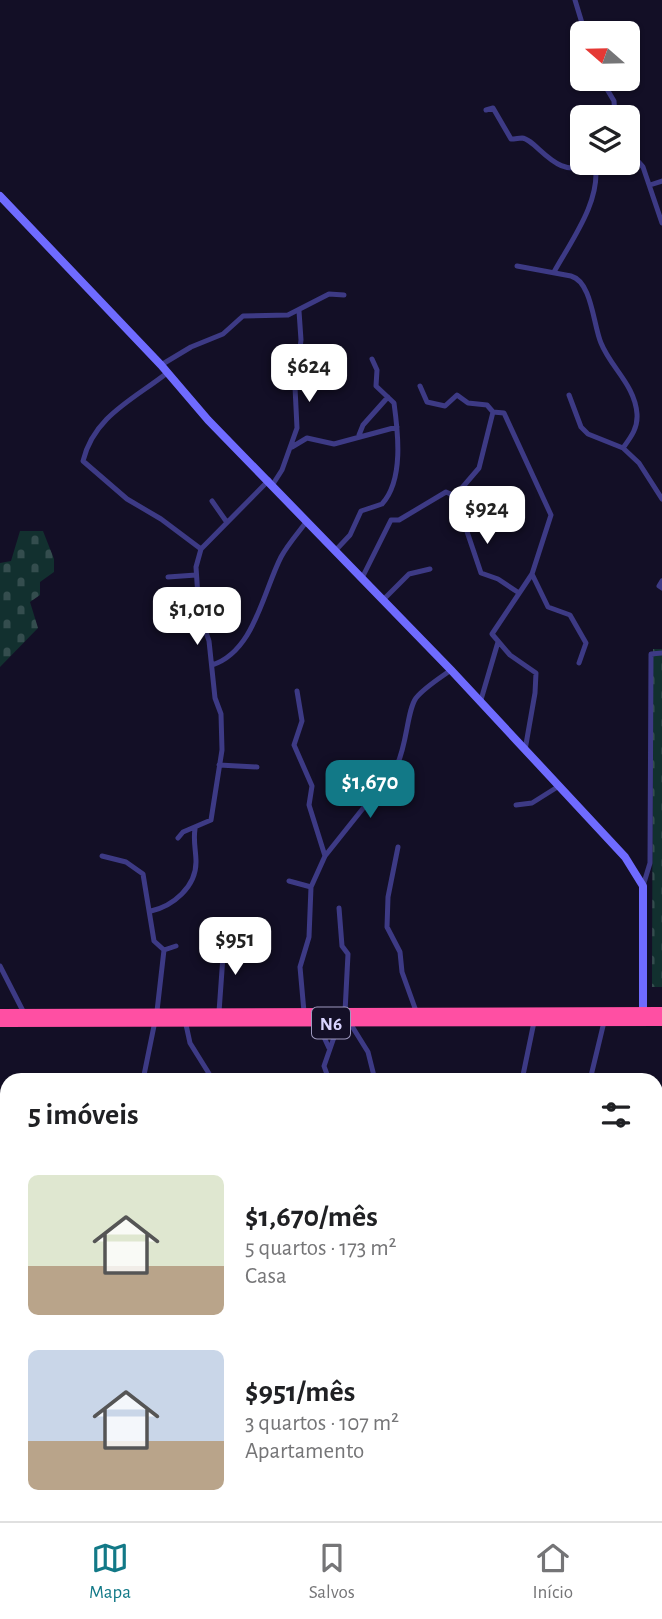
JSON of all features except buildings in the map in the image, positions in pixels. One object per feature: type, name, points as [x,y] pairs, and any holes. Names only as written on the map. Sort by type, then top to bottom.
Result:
[{"type":"highway","name":"N6","points":[[0,1022],[219,1012],[416,1011],[643,1016],[662,1021]]},
{"type":"highway","name":"N6","points":[[0,1014],[350,1023],[416,1020],[604,1022],[662,1012]]},
{"type":"street","points":[[575,0],[581,21]]},
{"type":"street","points":[[486,110],[494,108],[511,139],[526,139],[552,160],[570,166]]},
{"type":"street","points":[[640,163],[662,223]]},
{"type":"street","points":[[554,272],[592,197],[597,175]]},
{"type":"street","points":[[650,186],[662,181]]},
{"type":"street","points":[[0,196],[161,365],[208,420],[451,670],[625,857],[643,886]]},
{"type":"street","points":[[517,267],[554,272],[581,281],[601,345],[634,397],[638,416],[636,429],[623,447]]},
{"type":"street","points":[[161,365],[191,347],[223,334],[243,316],[280,316],[299,311],[329,294],[345,295]]},
{"type":"street","points":[[178,838],[183,832],[211,820],[214,815],[222,750],[221,710],[215,698],[209,641],[199,612],[196,575],[201,549],[226,521],[271,482],[292,447],[297,428],[295,387],[301,340],[299,311]]},
{"type":"street","points":[[335,551],[350,535],[361,510],[378,506],[388,497],[397,458],[394,403],[376,386],[377,370],[372,359]]},
{"type":"street","points":[[167,373],[115,410],[90,438],[83,461],[127,499],[161,519],[201,549]]},
{"type":"street","points":[[420,386],[427,402],[445,406],[459,395],[468,403],[487,405],[493,412],[505,415],[551,515],[532,574],[492,631],[498,642],[533,670],[537,678],[525,750]]},
{"type":"street","points":[[569,395],[580,427],[588,434],[623,447],[639,463],[662,499]]},
{"type":"street","points":[[359,435],[363,425],[388,397]]},
{"type":"street","points":[[455,496],[479,468],[493,412]]},
{"type":"street","points":[[292,447],[307,438],[334,444],[397,426]]},
{"type":"street","points":[[362,578],[391,520],[399,520],[446,492],[455,496],[481,573],[498,579],[519,593]]},
{"type":"street","points":[[212,501],[226,521]]},
{"type":"street","points":[[212,665],[225,660],[244,638],[257,615],[280,560],[307,521]]},
{"type":"street","points":[[383,600],[409,573],[430,569]]},
{"type":"street","points":[[532,574],[548,607],[570,615],[586,643],[579,663]]},
{"type":"street","points":[[168,577],[196,575]]},
{"type":"street","points":[[662,581],[659,586],[662,588]]},
{"type":"street","points":[[170,616],[199,612]]},
{"type":"street","points":[[480,704],[498,642]]},
{"type":"street","points":[[643,1016],[643,886],[650,863],[651,654],[662,653]]},
{"type":"street","points":[[304,1012],[300,967],[309,937],[311,887],[325,856],[396,767],[404,752],[416,698],[451,670]]},
{"type":"street","points":[[297,691],[302,721],[295,745],[312,786],[309,805],[325,856]]},
{"type":"street","points":[[219,765],[257,767]]},
{"type":"street","points":[[396,767],[411,779]]},
{"type":"street","points":[[516,805],[532,803],[559,786]]},
{"type":"street","points":[[151,911],[164,908],[181,897],[194,875],[195,829]]},
{"type":"street","points":[[398,847],[388,897],[387,927],[400,952],[402,972],[411,987],[416,1011]]},
{"type":"street","points":[[102,856],[126,862],[140,870],[151,911],[154,941],[164,950]]},
{"type":"street","points":[[289,881],[311,887]]},
{"type":"street","points":[[339,908],[342,946],[348,954],[345,1012]]},
{"type":"street","points":[[219,1012],[223,956],[235,936]]},
{"type":"street","points":[[144,1073],[156,1016],[164,950],[166,947],[176,946]]},
{"type":"street","points":[[0,966],[24,1013]]},
{"type":"street","points":[[185,1020],[190,1043],[209,1073]]},
{"type":"street","points":[[317,1022],[329,1048]]},
{"type":"street","points":[[523,1073],[534,1022]]},
{"type":"street","points":[[592,1073],[604,1022]]},
{"type":"street","points":[[326,1073],[324,1066],[339,1023]]},
{"type":"street","points":[[350,1023],[368,1052],[372,1073]]},
{"type":"green space","points":[[20,531],[43,531],[54,559],[54,572],[40,582],[40,595],[30,602],[38,628],[0,667],[0,563],[11,561]]},
{"type":"green space","points":[[653,649],[662,649],[662,987],[652,987]]}]
